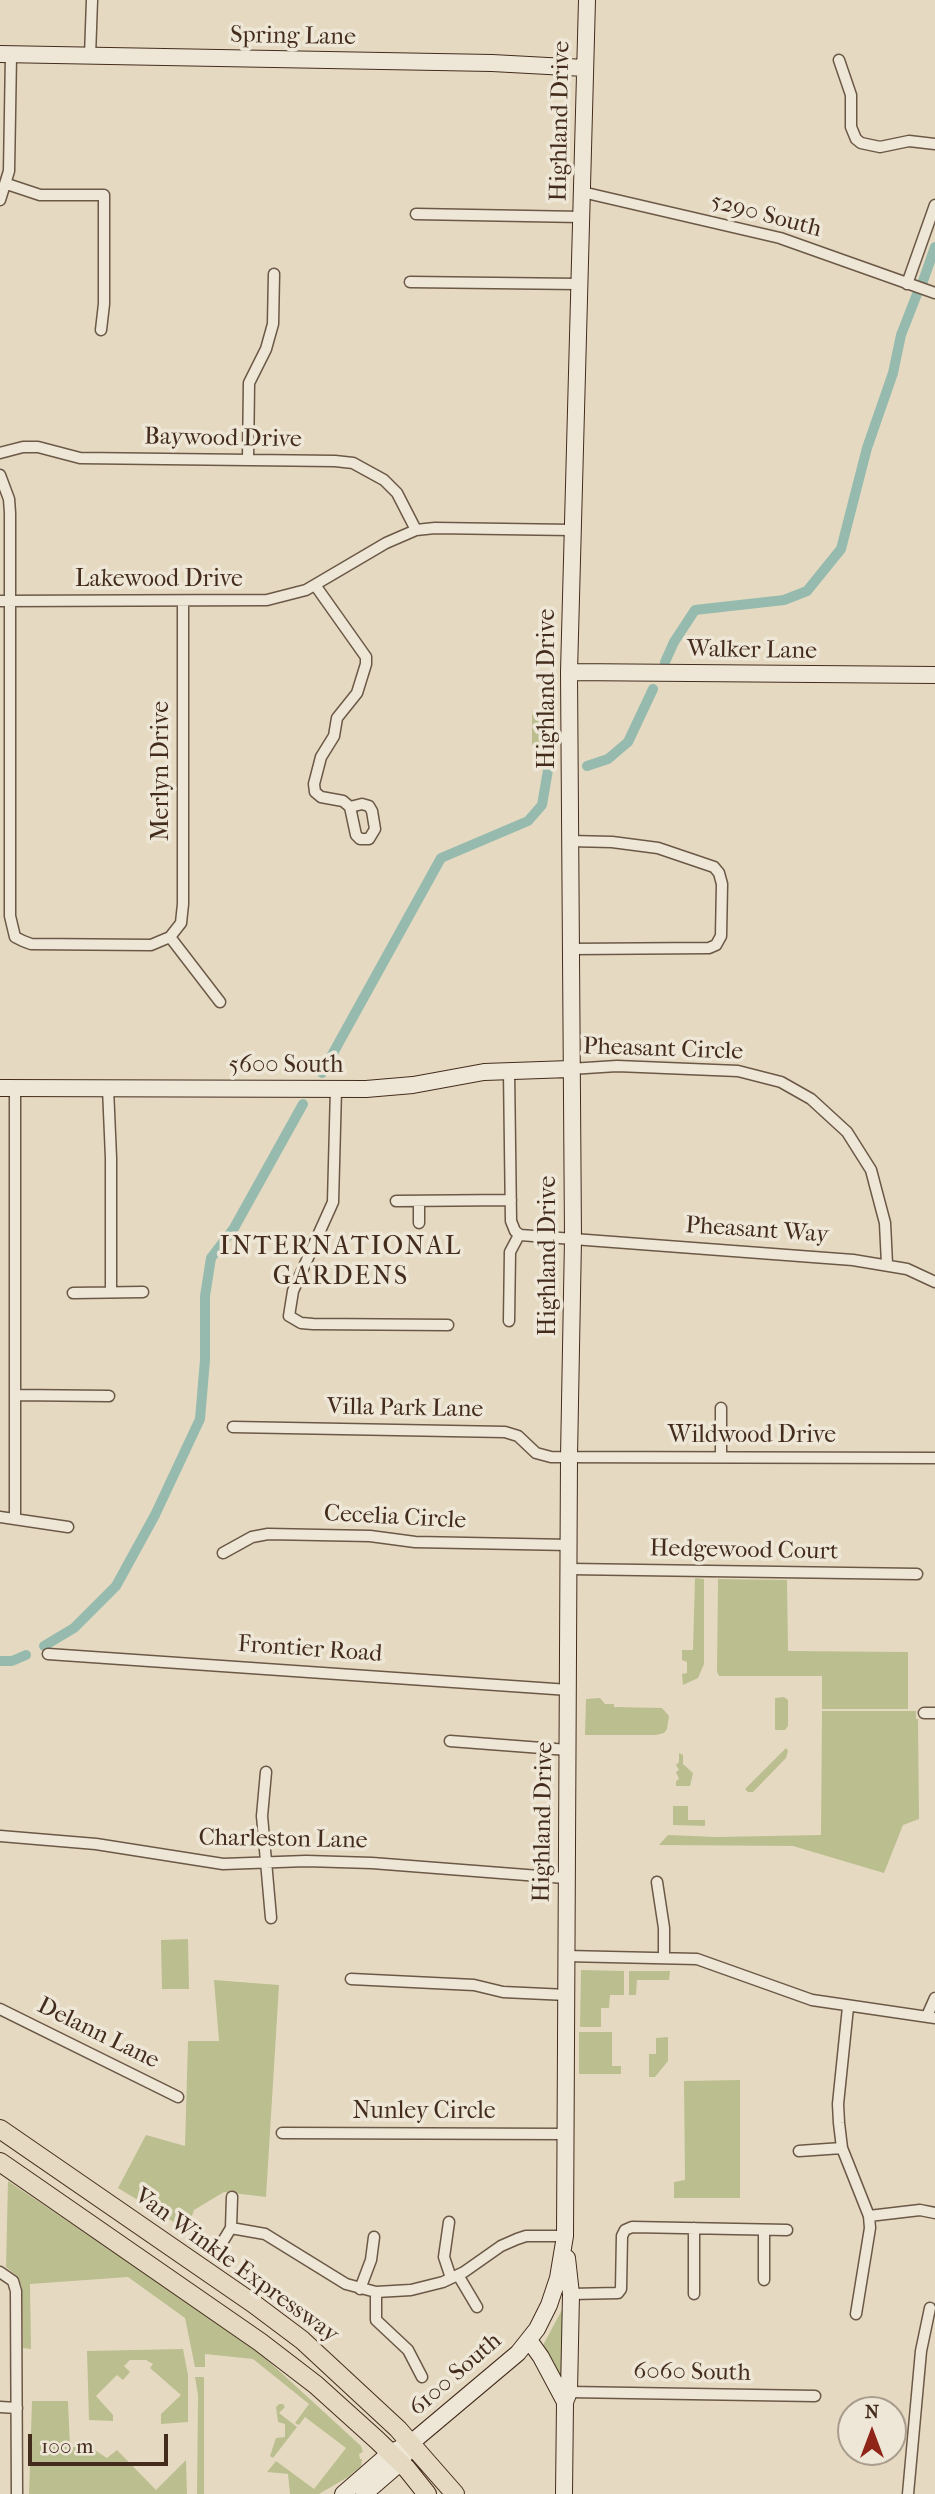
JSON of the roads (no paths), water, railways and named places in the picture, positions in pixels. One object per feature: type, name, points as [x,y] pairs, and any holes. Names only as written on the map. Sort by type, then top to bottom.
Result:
[{"type":"main road","name":"Highland Drive","points":[[529,2340],[554,2292],[565,2236],[565,1878],[573,1239],[569,672],[587,0]]},
{"type":"main road","name":"Spring Lane","points":[[6,55],[478,63],[585,68]]},
{"type":"main road","name":"Walker Lane","points":[[569,672],[935,675]]},
{"type":"main road","name":"5600 South","points":[[7,1088],[336,1089],[394,1087],[471,1074],[570,1069]]},
{"type":"main road","name":"Van Winkle Expressway","points":[[0,2129],[254,2304],[334,2369],[411,2443],[455,2494]]},
{"type":"main road","name":"Van Winkle Expressway","points":[[0,2162],[260,2342],[336,2402],[395,2458],[427,2494]]},
{"type":"main road","points":[[564,2494],[572,2294],[565,2236]]},
{"type":"main road","name":"6100 South","points":[[395,2458],[491,2378],[529,2340]]},
{"type":"main road","points":[[529,2340],[567,2397]]},
{"type":"main road","points":[[343,2494],[395,2458]]},
{"type":"main road","points":[[365,2494],[395,2458]]},
{"type":"street","points":[[90,56],[92,0]]},
{"type":"street","points":[[0,200],[7,184],[10,151],[6,55]]},
{"type":"street","points":[[839,60],[851,95],[851,127],[856,139],[869,146],[880,147],[918,141],[935,144]]},
{"type":"street","points":[[7,184],[40,195],[104,195],[104,304],[101,330]]},
{"type":"street","name":"5290 South","points":[[582,192],[780,238],[921,289]]},
{"type":"street","points":[[921,289],[935,205]]},
{"type":"street","points":[[415,214],[581,217]]},
{"type":"street","points":[[248,460],[250,383],[266,349],[273,324],[274,274]]},
{"type":"street","points":[[410,282],[579,284]]},
{"type":"street","name":"Baywood Drive","points":[[0,453],[23,447],[38,447],[80,458],[353,463],[368,469],[397,493],[416,530]]},
{"type":"street","points":[[0,475],[9,499],[10,513],[5,601],[10,916],[16,937],[31,944],[151,945],[170,937],[220,1002]]},
{"type":"street","name":"Lakewood Drive","points":[[5,601],[267,600],[297,594],[386,543],[416,530],[572,530]]},
{"type":"street","points":[[315,585],[366,657],[357,693],[337,718],[334,736],[319,762],[314,784],[318,795],[343,801],[350,807]]},
{"type":"street","name":"Merlyn Drive","points":[[170,937],[181,923],[183,915],[183,602]]},
{"type":"street","points":[[570,841],[612,842],[658,848],[710,865],[719,873],[722,884],[721,936],[716,944],[709,948],[571,949]]},
{"type":"street","name":"Pheasant Circle","points":[[570,1069],[617,1066],[725,1069],[771,1078],[811,1099],[847,1132],[872,1170],[885,1223],[887,1264]]},
{"type":"street","points":[[509,1071],[512,1224],[519,1234],[510,1252],[509,1321]]},
{"type":"street","points":[[7,1088],[16,1518]]},
{"type":"street","points":[[108,1088],[111,1292]]},
{"type":"street","points":[[336,1089],[333,1202],[293,1291],[289,1316],[301,1323],[313,1324],[448,1325]]},
{"type":"street","points":[[419,1200],[419,1223]]},
{"type":"street","points":[[396,1201],[511,1200]]},
{"type":"street","name":"Pheasant Way","points":[[519,1234],[853,1260],[907,1269],[935,1282]]},
{"type":"street","points":[[73,1293],[144,1292]]},
{"type":"street","points":[[15,1395],[110,1396]]},
{"type":"street","points":[[721,1408],[721,1457]]},
{"type":"street","name":"Villa Park Lane","points":[[233,1427],[505,1432],[518,1436],[540,1455],[569,1457]]},
{"type":"street","name":"Wildwood Drive","points":[[569,1457],[935,1458]]},
{"type":"street","points":[[0,1517],[68,1527]]},
{"type":"street","name":"Cecelia Circle","points":[[223,1553],[252,1537],[268,1534],[370,1536],[415,1542],[570,1545]]},
{"type":"street","name":"Hedgewood Court","points":[[570,1569],[917,1574]]},
{"type":"street","name":"Frontier Road","points":[[48,1654],[569,1690]]},
{"type":"street","points":[[450,1741],[568,1750]]},
{"type":"street","points":[[266,1772],[262,1806],[271,1918]]},
{"type":"street","name":"Charleston Lane","points":[[0,1836],[96,1844],[210,1863],[372,1863],[565,1878]]},
{"type":"street","points":[[657,1882],[664,1928],[664,1957]]},
{"type":"street","points":[[566,1956],[704,1960],[813,2000],[931,2017],[935,1998]]},
{"type":"street","points":[[351,1979],[474,1985],[503,1992],[567,1995]]},
{"type":"street","points":[[848,2007],[838,2104],[842,2148],[869,2216],[870,2239],[856,2314]]},
{"type":"street","name":"Delann Lane","points":[[0,2009],[178,2097]]},
{"type":"street","name":"Nunley Circle","points":[[282,2133],[566,2134]]},
{"type":"street","points":[[800,2151],[842,2148]]},
{"type":"street","points":[[217,2250],[231,2228],[232,2197]]},
{"type":"street","points":[[869,2216],[920,2210],[935,2213]]},
{"type":"street","points":[[449,2222],[444,2252],[455,2277],[477,2307]]},
{"type":"street","points":[[572,2294],[618,2293],[621,2288],[622,2236],[625,2230],[632,2227],[788,2230]]},
{"type":"street","points":[[231,2228],[265,2234],[346,2284],[376,2292],[411,2290],[455,2277],[501,2246],[526,2236],[565,2236]]},
{"type":"street","points":[[694,2228],[694,2294]]},
{"type":"street","points":[[764,2230],[764,2280]]},
{"type":"street","points":[[360,2289],[371,2260],[374,2237]]},
{"type":"street","points":[[0,2272],[13,2281],[16,2291],[17,2494]]},
{"type":"street","points":[[376,2292],[376,2320],[408,2350],[422,2377]]},
{"type":"street","points":[[908,2494],[921,2351],[930,2308]]},
{"type":"street","name":"6060 South","points":[[567,2397],[814,2396]]},
{"type":"street","points":[[0,2407],[17,2408]]},
{"type":"waterway","points":[[922,284],[935,247]]},
{"type":"waterway","points":[[665,662],[674,642],[695,610],[784,600],[807,591],[841,549],[867,448],[893,373],[901,335],[917,294]]},
{"type":"waterway","points":[[587,766],[608,759],[628,742],[653,689]]},
{"type":"waterway","points":[[322,1073],[441,858],[528,821],[542,805],[548,770]]},
{"type":"waterway","points":[[44,1646],[74,1628],[116,1586],[155,1515],[200,1419],[205,1360],[205,1296],[211,1258],[234,1228],[303,1104]]},
{"type":"waterway","points":[[0,1661],[12,1661],[26,1655]]},
{"type":"district","name":"INTERNATIONAL GARDENS","points":[[341,1263]]}]
